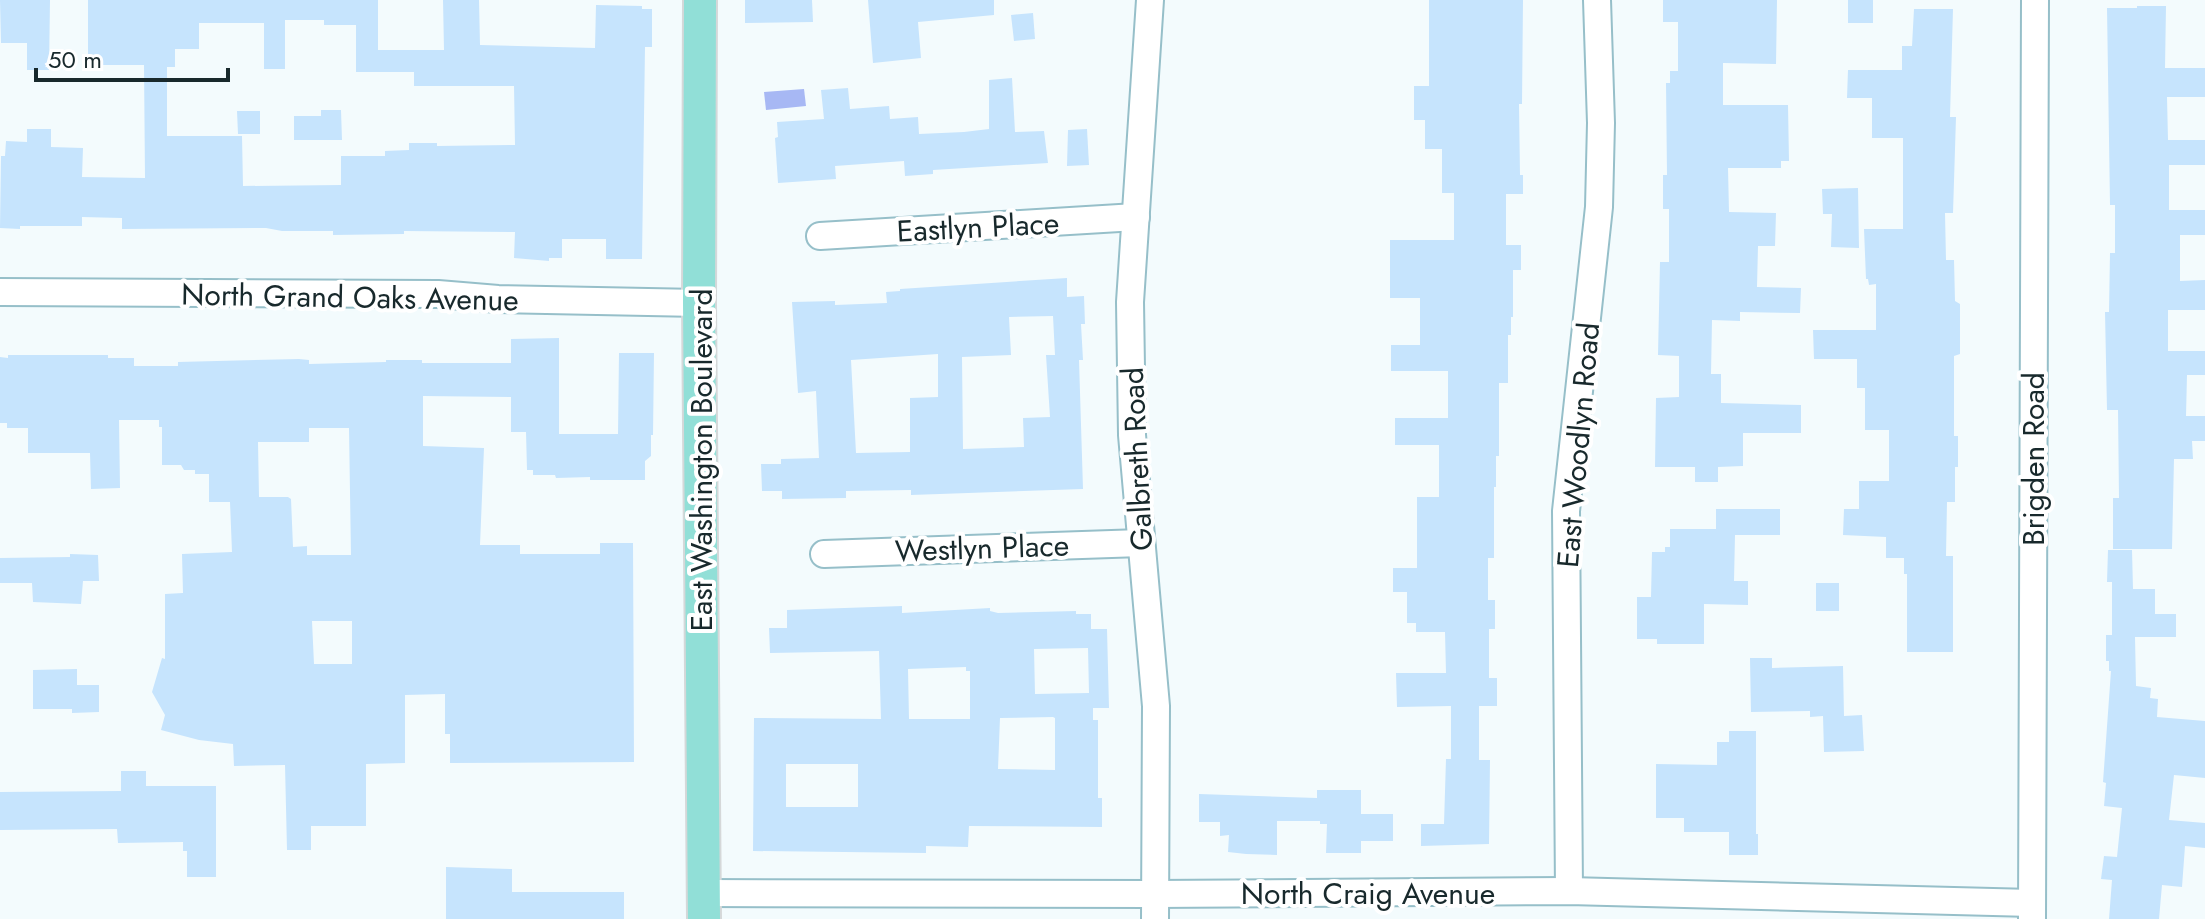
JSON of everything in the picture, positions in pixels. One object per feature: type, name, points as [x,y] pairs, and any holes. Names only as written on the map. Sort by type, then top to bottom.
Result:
[{"type":"main road","name":"East Washington Boulevard","points":[[700,0],[704,906]]},
{"type":"street","name":"Galbreth Road","points":[[1150,0],[1130,302],[1132,435],[1156,706],[1155,907]]},
{"type":"street","name":"East Woodlyn Road","points":[[1569,891],[1566,511],[1599,207],[1601,123],[1597,0]]},
{"type":"street","name":"Brigden Road","points":[[2032,911],[2035,0]]},
{"type":"street","name":"Eastlyn Place","points":[[820,236],[1136,217]]},
{"type":"street","name":"North Grand Oaks Avenue","points":[[0,292],[438,294],[498,299],[699,303]]},
{"type":"street","name":"Westlyn Place","points":[[824,554],[1141,543]]},
{"type":"street","name":"North Craig Avenue","points":[[704,906],[1155,907],[1569,891],[1622,906],[2032,911]]},
{"type":"water","points":[[804,89],[806,106],[766,110],[764,92]]},
{"type":"building","points":[[0,0],[50,0],[49,70],[27,70],[27,43],[1,43]]},
{"type":"building","points":[[88,0],[378,0],[378,50],[444,50],[443,0],[479,0],[480,45],[595,48],[596,5],[652,9],[652,47],[645,47],[642,259],[606,259],[606,239],[562,239],[562,258],[549,258],[549,261],[514,258],[515,232],[404,231],[404,234],[333,235],[333,231],[266,228],[122,229],[122,218],[82,217],[82,226],[0,228],[1,156],[5,156],[6,141],[27,142],[27,129],[51,129],[51,147],[83,148],[82,177],[145,178],[144,65],[88,65]],"holes":[[[285,20],[324,20],[324,25],[356,25],[356,72],[414,72],[414,86],[514,86],[515,145],[437,146],[437,143],[409,143],[409,150],[385,151],[385,156],[341,156],[341,185],[243,186],[242,136],[167,136],[167,67],[175,67],[175,49],[199,49],[199,23],[264,23],[264,69],[285,69]]]},
{"type":"building","points":[[745,0],[812,0],[813,22],[745,23]]},
{"type":"building","points":[[868,0],[994,0],[994,15],[918,22],[921,58],[873,63]]},
{"type":"building","points":[[1429,0],[1523,0],[1522,104],[1519,104],[1523,194],[1506,194],[1506,245],[1521,245],[1521,270],[1513,270],[1508,383],[1499,383],[1494,558],[1488,558],[1488,600],[1495,600],[1495,629],[1489,629],[1489,678],[1497,678],[1497,706],[1479,706],[1479,760],[1490,760],[1489,844],[1421,846],[1421,824],[1444,824],[1446,759],[1451,759],[1451,706],[1397,707],[1396,673],[1446,673],[1445,632],[1416,632],[1416,623],[1407,623],[1407,592],[1393,592],[1393,568],[1417,568],[1417,497],[1439,497],[1439,445],[1395,445],[1395,418],[1448,418],[1448,371],[1391,371],[1391,345],[1420,345],[1420,298],[1390,298],[1390,240],[1454,240],[1454,193],[1442,193],[1442,149],[1425,149],[1425,120],[1414,120],[1414,86],[1429,86]]},
{"type":"building","points":[[1663,0],[1777,0],[1776,64],[1723,63],[1723,105],[1788,105],[1789,161],[1781,161],[1781,168],[1728,168],[1729,212],[1776,213],[1775,246],[1758,246],[1757,287],[1801,288],[1800,313],[1740,312],[1740,321],[1712,320],[1711,374],[1721,374],[1721,403],[1801,405],[1801,433],[1743,433],[1743,466],[1718,467],[1718,482],[1695,482],[1695,467],[1655,467],[1656,398],[1679,397],[1679,356],[1658,355],[1660,262],[1669,262],[1669,209],[1663,209],[1663,175],[1667,175],[1666,83],[1670,83],[1670,71],[1678,71],[1678,22],[1663,22]]},
{"type":"building","points":[[1848,0],[1873,0],[1873,23],[1848,23]]},
{"type":"building","points":[[2166,6],[2165,68],[2205,68],[2205,97],[2167,97],[2168,140],[2205,140],[2205,165],[2169,165],[2169,210],[2205,210],[2205,235],[2180,235],[2180,281],[2205,280],[2205,310],[2168,310],[2168,351],[2205,351],[2205,375],[2187,375],[2186,416],[2205,416],[2205,441],[2192,441],[2193,459],[2174,459],[2172,549],[2113,549],[2113,498],[2119,498],[2118,410],[2107,410],[2105,312],[2109,312],[2110,253],[2115,253],[2115,205],[2110,205],[2107,8]]},
{"type":"building","points":[[1914,9],[1953,9],[1950,117],[1956,117],[1953,213],[1945,213],[1946,260],[1954,260],[1955,301],[1960,304],[1960,354],[1954,356],[1954,436],[1958,436],[1958,467],[1955,467],[1955,502],[1947,502],[1946,556],[1953,556],[1953,652],[1907,652],[1907,574],[1904,574],[1904,558],[1886,558],[1886,537],[1843,535],[1844,509],[1859,509],[1859,481],[1889,481],[1889,430],[1865,430],[1865,388],[1857,388],[1857,359],[1814,359],[1813,330],[1876,330],[1876,284],[1869,285],[1866,279],[1864,229],[1903,229],[1903,138],[1872,138],[1872,98],[1847,98],[1848,70],[1902,70],[1902,46],[1912,46]]},
{"type":"building","points":[[1033,13],[1035,39],[1014,41],[1011,15]]},
{"type":"building","points":[[1012,78],[1015,132],[1044,131],[1048,163],[933,170],[933,174],[905,176],[904,161],[835,166],[836,179],[778,183],[777,122],[824,119],[821,90],[848,88],[850,109],[889,106],[890,119],[918,117],[919,134],[964,132],[989,129],[989,80]]},
{"type":"building","points":[[321,110],[341,110],[342,140],[294,140],[294,116],[321,116]]},
{"type":"building","points":[[237,111],[260,111],[260,134],[238,134]]},
{"type":"building","points":[[1087,129],[1089,165],[1067,166],[1068,130]]},
{"type":"building","points":[[1858,188],[1859,248],[1831,247],[1832,214],[1823,214],[1822,189]]},
{"type":"building","points":[[1067,278],[1067,297],[1084,296],[1085,324],[1081,324],[1083,360],[1079,360],[1083,489],[911,495],[911,490],[846,491],[846,498],[782,499],[782,491],[762,491],[761,464],[781,464],[781,459],[819,458],[816,391],[798,393],[792,302],[835,301],[835,305],[887,303],[886,292]],"holes":[[[1053,316],[1055,355],[1046,355],[1050,417],[1023,418],[1024,447],[963,449],[962,357],[1011,355],[1009,317]],[[938,354],[938,397],[910,398],[910,452],[856,453],[851,360]]]},
{"type":"building","points":[[559,338],[559,434],[618,434],[619,353],[654,353],[653,435],[651,456],[645,461],[645,480],[590,480],[590,477],[533,475],[533,470],[527,470],[526,432],[511,432],[511,397],[423,396],[423,446],[484,448],[480,545],[520,545],[520,554],[600,554],[600,543],[633,543],[634,762],[450,763],[450,734],[445,734],[445,694],[405,695],[405,763],[366,764],[366,826],[311,826],[311,850],[287,850],[285,765],[234,766],[233,744],[199,740],[161,730],[165,715],[152,692],[162,658],[165,659],[165,594],[183,593],[182,554],[232,552],[230,502],[209,502],[209,474],[195,474],[195,470],[184,470],[181,465],[162,465],[162,427],[159,427],[159,420],[119,420],[120,488],[91,489],[90,453],[28,453],[28,428],[7,428],[7,423],[0,423],[0,357],[108,355],[108,358],[134,358],[134,366],[299,359],[309,360],[309,364],[386,360],[511,363],[511,339]],"holes":[[[309,428],[349,428],[351,555],[307,555],[307,546],[293,547],[291,499],[259,497],[258,442],[309,442]],[[312,621],[352,621],[352,664],[314,664]]]},
{"type":"building","points":[[1716,509],[1780,509],[1780,535],[1735,535],[1734,581],[1748,581],[1748,605],[1704,604],[1704,644],[1657,644],[1657,639],[1637,639],[1637,597],[1651,597],[1652,552],[1665,552],[1665,547],[1670,547],[1670,529],[1716,529]]},
{"type":"building","points":[[2108,550],[2132,550],[2133,589],[2155,589],[2155,614],[2176,614],[2176,637],[2135,637],[2136,686],[2151,688],[2150,698],[2158,699],[2157,717],[2205,721],[2205,778],[2174,775],[2169,820],[2205,823],[2205,848],[2185,846],[2182,887],[2162,885],[2159,919],[2109,919],[2112,880],[2101,879],[2104,856],[2117,857],[2122,808],[2104,806],[2111,671],[2109,661],[2106,661],[2106,635],[2112,635],[2112,582],[2107,582]]},
{"type":"building","points":[[70,554],[98,555],[99,581],[83,581],[81,604],[33,602],[32,583],[0,583],[0,558],[70,557]]},
{"type":"building","points":[[1816,583],[1839,583],[1839,611],[1816,611]]},
{"type":"building","points":[[902,606],[902,613],[990,608],[990,611],[998,613],[1076,611],[1076,614],[1091,614],[1091,629],[1107,629],[1109,708],[1093,708],[1093,720],[1098,720],[1098,798],[1102,798],[1102,827],[969,826],[968,847],[926,846],[926,853],[753,851],[754,718],[881,719],[879,651],[770,653],[769,628],[787,628],[787,610]],"holes":[[[1088,648],[1089,693],[1035,694],[1034,649]],[[966,667],[966,671],[970,671],[970,719],[909,719],[908,669]],[[1000,718],[1055,718],[1055,770],[998,769]],[[786,764],[858,764],[858,807],[786,807]]]},
{"type":"building","points":[[1750,658],[1772,658],[1772,668],[1843,666],[1844,716],[1862,715],[1864,751],[1824,752],[1823,716],[1810,717],[1810,711],[1751,712]]},
{"type":"building","points":[[77,669],[77,685],[99,685],[99,712],[33,709],[33,670]]},
{"type":"building","points":[[1729,731],[1756,731],[1758,855],[1729,855],[1729,832],[1684,832],[1684,818],[1656,818],[1656,764],[1717,765],[1717,742],[1729,742]]},
{"type":"building","points":[[121,771],[146,771],[146,786],[216,786],[216,877],[187,877],[187,851],[183,851],[183,842],[118,843],[117,829],[0,830],[0,792],[121,791]]},
{"type":"building","points":[[1317,790],[1361,790],[1361,814],[1393,814],[1393,841],[1361,841],[1361,853],[1326,853],[1327,824],[1320,824],[1320,821],[1277,821],[1277,855],[1246,854],[1228,852],[1229,835],[1220,836],[1220,822],[1199,822],[1199,794],[1317,798]]},
{"type":"building","points":[[446,867],[512,869],[512,892],[624,892],[624,919],[446,919]]}]
